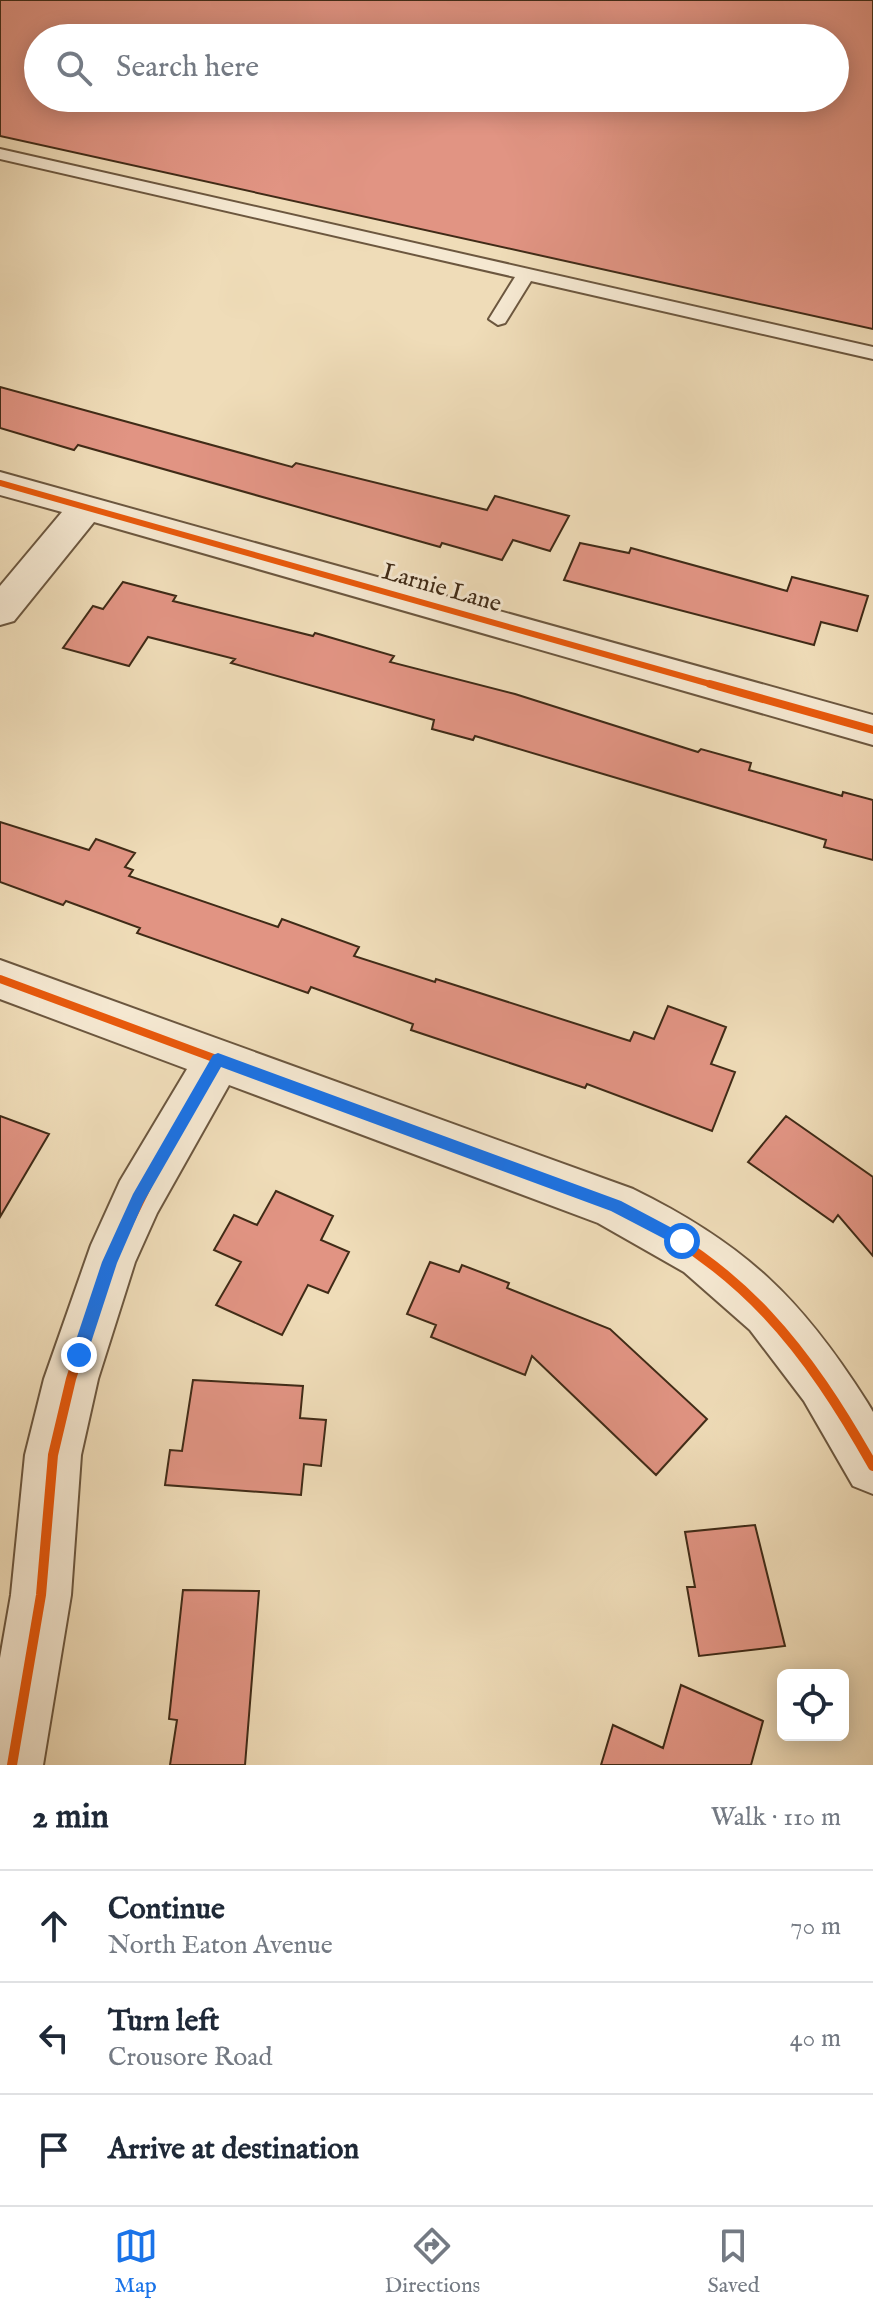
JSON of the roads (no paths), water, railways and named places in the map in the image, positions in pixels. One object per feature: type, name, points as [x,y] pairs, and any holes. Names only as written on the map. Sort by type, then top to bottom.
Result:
[{"type":"street","name":"Larnie Lane","points":[[0,483],[873,730]]},
{"type":"street","points":[[0,612],[86,507]]},
{"type":"street","points":[[0,979],[615,1206],[682,1241],[746,1289],[801,1347],[848,1417],[873,1466]]},
{"type":"street","points":[[12,1765],[41,1595],[53,1455],[71,1379],[109,1262],[138,1198],[218,1059]]},
{"type":"lane","points":[[0,154],[873,353]]},
{"type":"lane","points":[[498,319],[527,272]]}]
